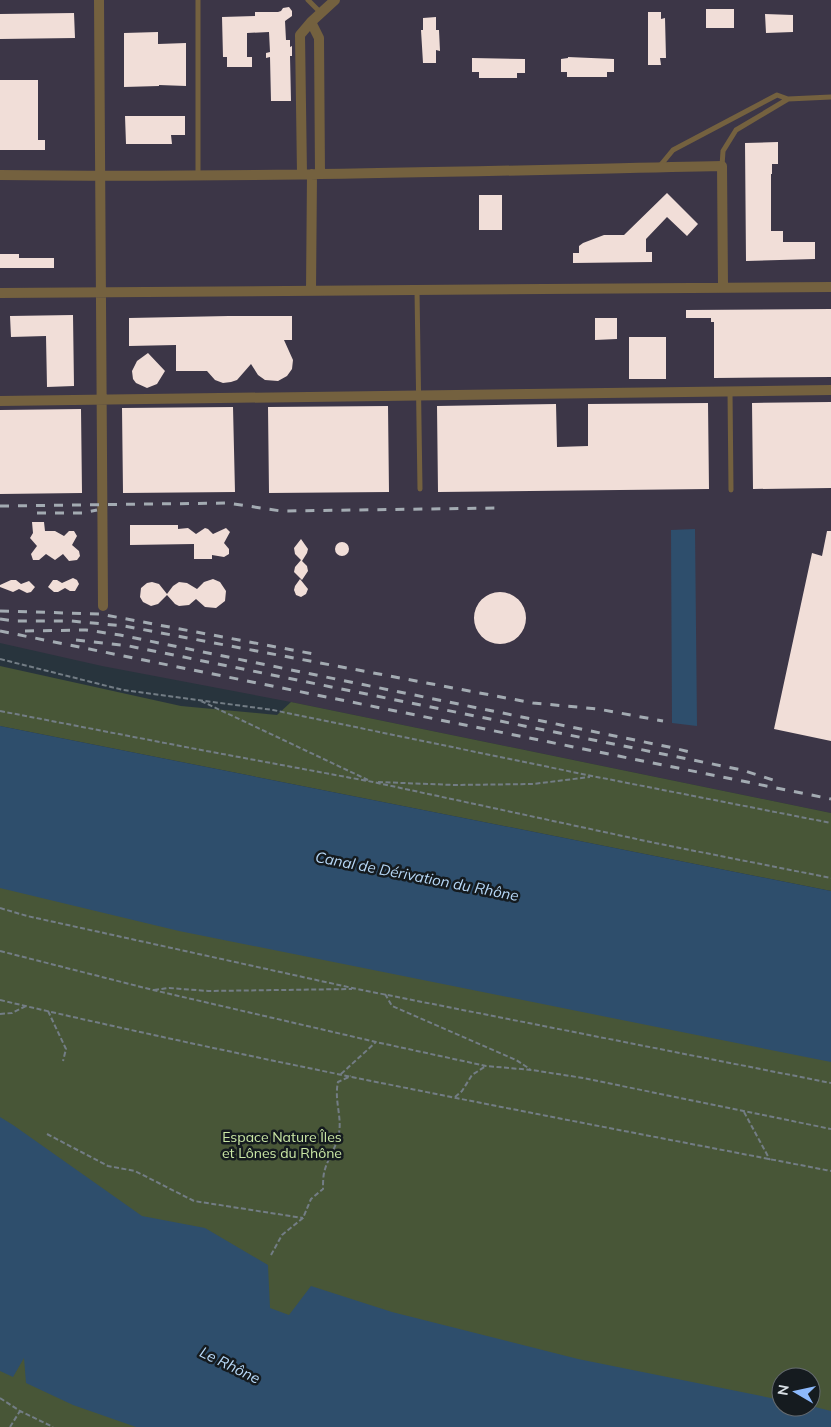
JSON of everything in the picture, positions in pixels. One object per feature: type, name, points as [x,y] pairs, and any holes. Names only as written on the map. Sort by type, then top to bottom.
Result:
[{"type":"street","points":[[99,0],[102,606]]},
{"type":"street","points":[[312,174],[300,35],[335,0]]},
{"type":"street","points":[[311,22],[319,38],[312,174],[312,292]]},
{"type":"street","points":[[0,176],[312,174],[722,166],[723,286]]},
{"type":"street","points":[[0,293],[100,291],[312,292],[723,286],[831,287]]},
{"type":"street","points":[[0,401],[831,390]]},
{"type":"lane","points":[[198,0],[198,175]]},
{"type":"lane","points":[[308,0],[321,13]]},
{"type":"lane","points":[[658,167],[673,150],[777,95],[788,99],[831,97]]},
{"type":"lane","points":[[722,166],[723,151],[736,130],[788,99]]},
{"type":"lane","points":[[417,290],[420,489]]},
{"type":"lane","points":[[730,392],[731,490]]},
{"type":"path","points":[[0,659],[123,690],[273,710],[831,823]]},
{"type":"path","points":[[198,700],[373,782],[454,785],[533,784],[592,776]]},
{"type":"path","points":[[0,710],[196,750],[373,782],[655,843],[831,878]]},
{"type":"path","points":[[0,908],[27,916],[357,989],[831,1083]]},
{"type":"path","points":[[0,951],[153,990],[486,1066],[532,1070],[583,1078],[831,1129]]},
{"type":"path","points":[[153,990],[170,988],[208,991],[357,989]]},
{"type":"path","points":[[384,994],[392,1006],[516,1060],[532,1070]]},
{"type":"path","points":[[0,1000],[454,1098],[831,1172]]},
{"type":"path","points":[[0,1014],[12,1013],[26,1006]]},
{"type":"path","points":[[48,1011],[66,1049],[63,1062]]},
{"type":"path","points":[[341,1074],[376,1042]]},
{"type":"path","points":[[454,1098],[462,1091],[472,1075],[486,1066]]},
{"type":"path","points":[[272,1255],[282,1235],[303,1218],[312,1199],[322,1189],[324,1174],[340,1131],[335,1093],[338,1082],[351,1076]]},
{"type":"path","points":[[744,1112],[770,1160]]},
{"type":"path","points":[[47,1134],[108,1166],[135,1171],[194,1201],[303,1218]]},
{"type":"path","points":[[0,1398],[20,1412],[53,1427]]},
{"type":"path","points":[[10,1427],[20,1412]]},
{"type":"shaded area","points":[[0,0],[831,0],[831,813],[291,702],[102,666],[0,643]]},
{"type":"green space","points":[[0,666],[181,706],[277,715],[291,702],[831,813],[831,891],[0,726]]},
{"type":"green space","name":"Espace Nature Îles et Lônes du Rhône","points":[[0,801],[831,972],[831,1427],[0,1427]]},
{"type":"water","points":[[695,529],[697,726],[672,723],[671,530]]},
{"type":"water","name":"Canal de Dérivation du Rhône","points":[[0,726],[831,891],[831,1062],[179,931],[0,888]]},
{"type":"water","name":"Le Rhône","points":[[0,1117],[142,1216],[205,1228],[268,1265],[270,1308],[289,1315],[311,1286],[392,1312],[578,1359],[771,1398],[771,1417],[821,1417],[821,1408],[831,1411],[831,1427],[136,1427],[73,1405],[26,1383],[24,1358],[13,1377],[0,1371]]},
{"type":"building","points":[[289,7],[292,11],[292,16],[285,21],[286,40],[290,40],[290,47],[292,46],[292,56],[290,56],[291,101],[271,101],[270,57],[266,58],[266,53],[270,52],[269,32],[247,33],[247,57],[252,57],[252,67],[227,67],[227,57],[223,57],[222,17],[255,16],[255,12],[278,12],[283,8]]},
{"type":"building","points":[[706,9],[734,9],[734,28],[706,28]]},
{"type":"building","points":[[648,12],[661,12],[661,19],[665,18],[666,58],[660,58],[661,65],[648,65]]},
{"type":"building","points":[[74,13],[75,38],[0,39],[0,14]]},
{"type":"building","points":[[765,14],[793,15],[793,32],[766,33]]},
{"type":"building","points":[[436,17],[436,30],[439,30],[440,51],[436,50],[436,63],[423,63],[421,30],[423,30],[423,18]]},
{"type":"building","points":[[158,32],[158,44],[186,43],[186,86],[124,87],[124,33]]},
{"type":"building","points":[[568,57],[614,59],[614,72],[607,72],[607,77],[567,77],[567,72],[561,72],[561,59]]},
{"type":"building","points":[[472,58],[525,59],[525,73],[517,73],[517,78],[479,78],[479,72],[472,72]]},
{"type":"building","points":[[0,80],[38,80],[38,140],[45,140],[45,150],[0,150]]},
{"type":"building","points":[[125,116],[185,116],[185,135],[171,135],[172,144],[126,144]]},
{"type":"building","points":[[778,142],[778,164],[772,164],[771,174],[771,231],[783,231],[783,242],[815,242],[815,259],[746,261],[745,143]]},
{"type":"building","points":[[667,193],[698,224],[687,236],[667,217],[646,239],[646,252],[652,252],[652,262],[573,263],[573,253],[579,253],[579,246],[583,243],[604,235],[624,235]]},
{"type":"building","points":[[479,195],[502,195],[502,230],[479,230]]},
{"type":"building","points":[[0,254],[19,254],[19,258],[54,258],[54,268],[0,268]]},
{"type":"building","points":[[831,309],[831,377],[714,378],[714,322],[711,322],[711,318],[686,318],[686,310]]},
{"type":"building","points":[[73,315],[74,386],[47,387],[46,336],[11,337],[10,316]]},
{"type":"building","points":[[292,316],[292,340],[284,340],[293,360],[292,369],[287,376],[278,381],[265,380],[258,375],[251,364],[237,380],[223,383],[215,380],[207,371],[176,371],[176,345],[129,346],[129,318]]},
{"type":"building","points":[[595,318],[617,318],[617,339],[595,340]]},
{"type":"building","points":[[629,337],[666,337],[666,379],[629,379]]},
{"type":"building","points":[[148,353],[165,371],[157,384],[147,388],[136,383],[133,379],[132,371],[137,361]]},
{"type":"building","points":[[831,402],[831,488],[753,489],[752,403]]},
{"type":"building","points":[[708,403],[709,489],[438,492],[437,406],[556,404],[557,447],[588,446],[588,404]]},
{"type":"building","points":[[388,406],[389,492],[269,493],[268,407]]},
{"type":"building","points":[[233,407],[235,492],[123,493],[122,408]]},
{"type":"building","points":[[81,409],[82,493],[0,494],[0,410]]},
{"type":"building","points":[[32,522],[44,522],[45,531],[55,531],[64,536],[69,531],[74,531],[77,536],[72,545],[79,551],[80,556],[77,560],[69,561],[63,554],[55,560],[46,554],[39,560],[33,560],[31,554],[37,546],[30,538],[33,533]]},
{"type":"building","points":[[130,525],[178,525],[178,529],[188,528],[196,534],[205,528],[213,534],[226,528],[230,532],[224,543],[229,549],[229,554],[224,557],[212,555],[212,559],[194,559],[194,544],[130,545]]},
{"type":"building","points":[[827,531],[831,531],[831,741],[774,729],[812,553],[822,556]]},
{"type":"building","points":[[301,539],[308,549],[302,561],[307,566],[308,571],[302,580],[294,572],[295,567],[301,560],[295,554],[294,548]]},
{"type":"building","points":[[342,542],[347,544],[349,549],[347,554],[342,556],[337,554],[335,549],[337,544]]},
{"type":"building","points":[[73,578],[79,584],[75,591],[65,588],[54,592],[48,587],[53,580],[62,583]]},
{"type":"building","points":[[213,579],[220,582],[226,591],[225,601],[216,608],[205,607],[196,599],[189,605],[179,606],[167,595],[158,604],[151,606],[143,602],[140,597],[141,588],[147,583],[159,584],[167,594],[179,582],[187,583],[197,589],[204,582]]},
{"type":"building","points":[[300,579],[308,589],[306,594],[301,597],[296,595],[294,590]]},
{"type":"building","points":[[16,580],[21,584],[29,581],[35,587],[31,592],[27,593],[19,589],[13,592],[0,587],[0,585]]},
{"type":"building","points":[[495,592],[505,592],[515,596],[522,603],[526,618],[522,633],[515,640],[505,644],[495,644],[485,640],[478,633],[474,623],[474,613],[478,603],[485,596]]},
{"type":"railway","points":[[0,506],[228,503],[281,511],[499,508]]},
{"type":"railway","points":[[37,513],[82,513],[97,510]]},
{"type":"railway","points":[[0,611],[100,614],[319,655]]},
{"type":"railway","points":[[0,619],[15,621],[71,621],[124,626],[533,703],[598,709],[663,721]]},
{"type":"railway","points":[[25,631],[86,630],[120,635],[690,752]]},
{"type":"railway","points":[[0,631],[831,799]]},
{"type":"railway","points":[[76,640],[129,646],[742,770],[779,782]]}]
